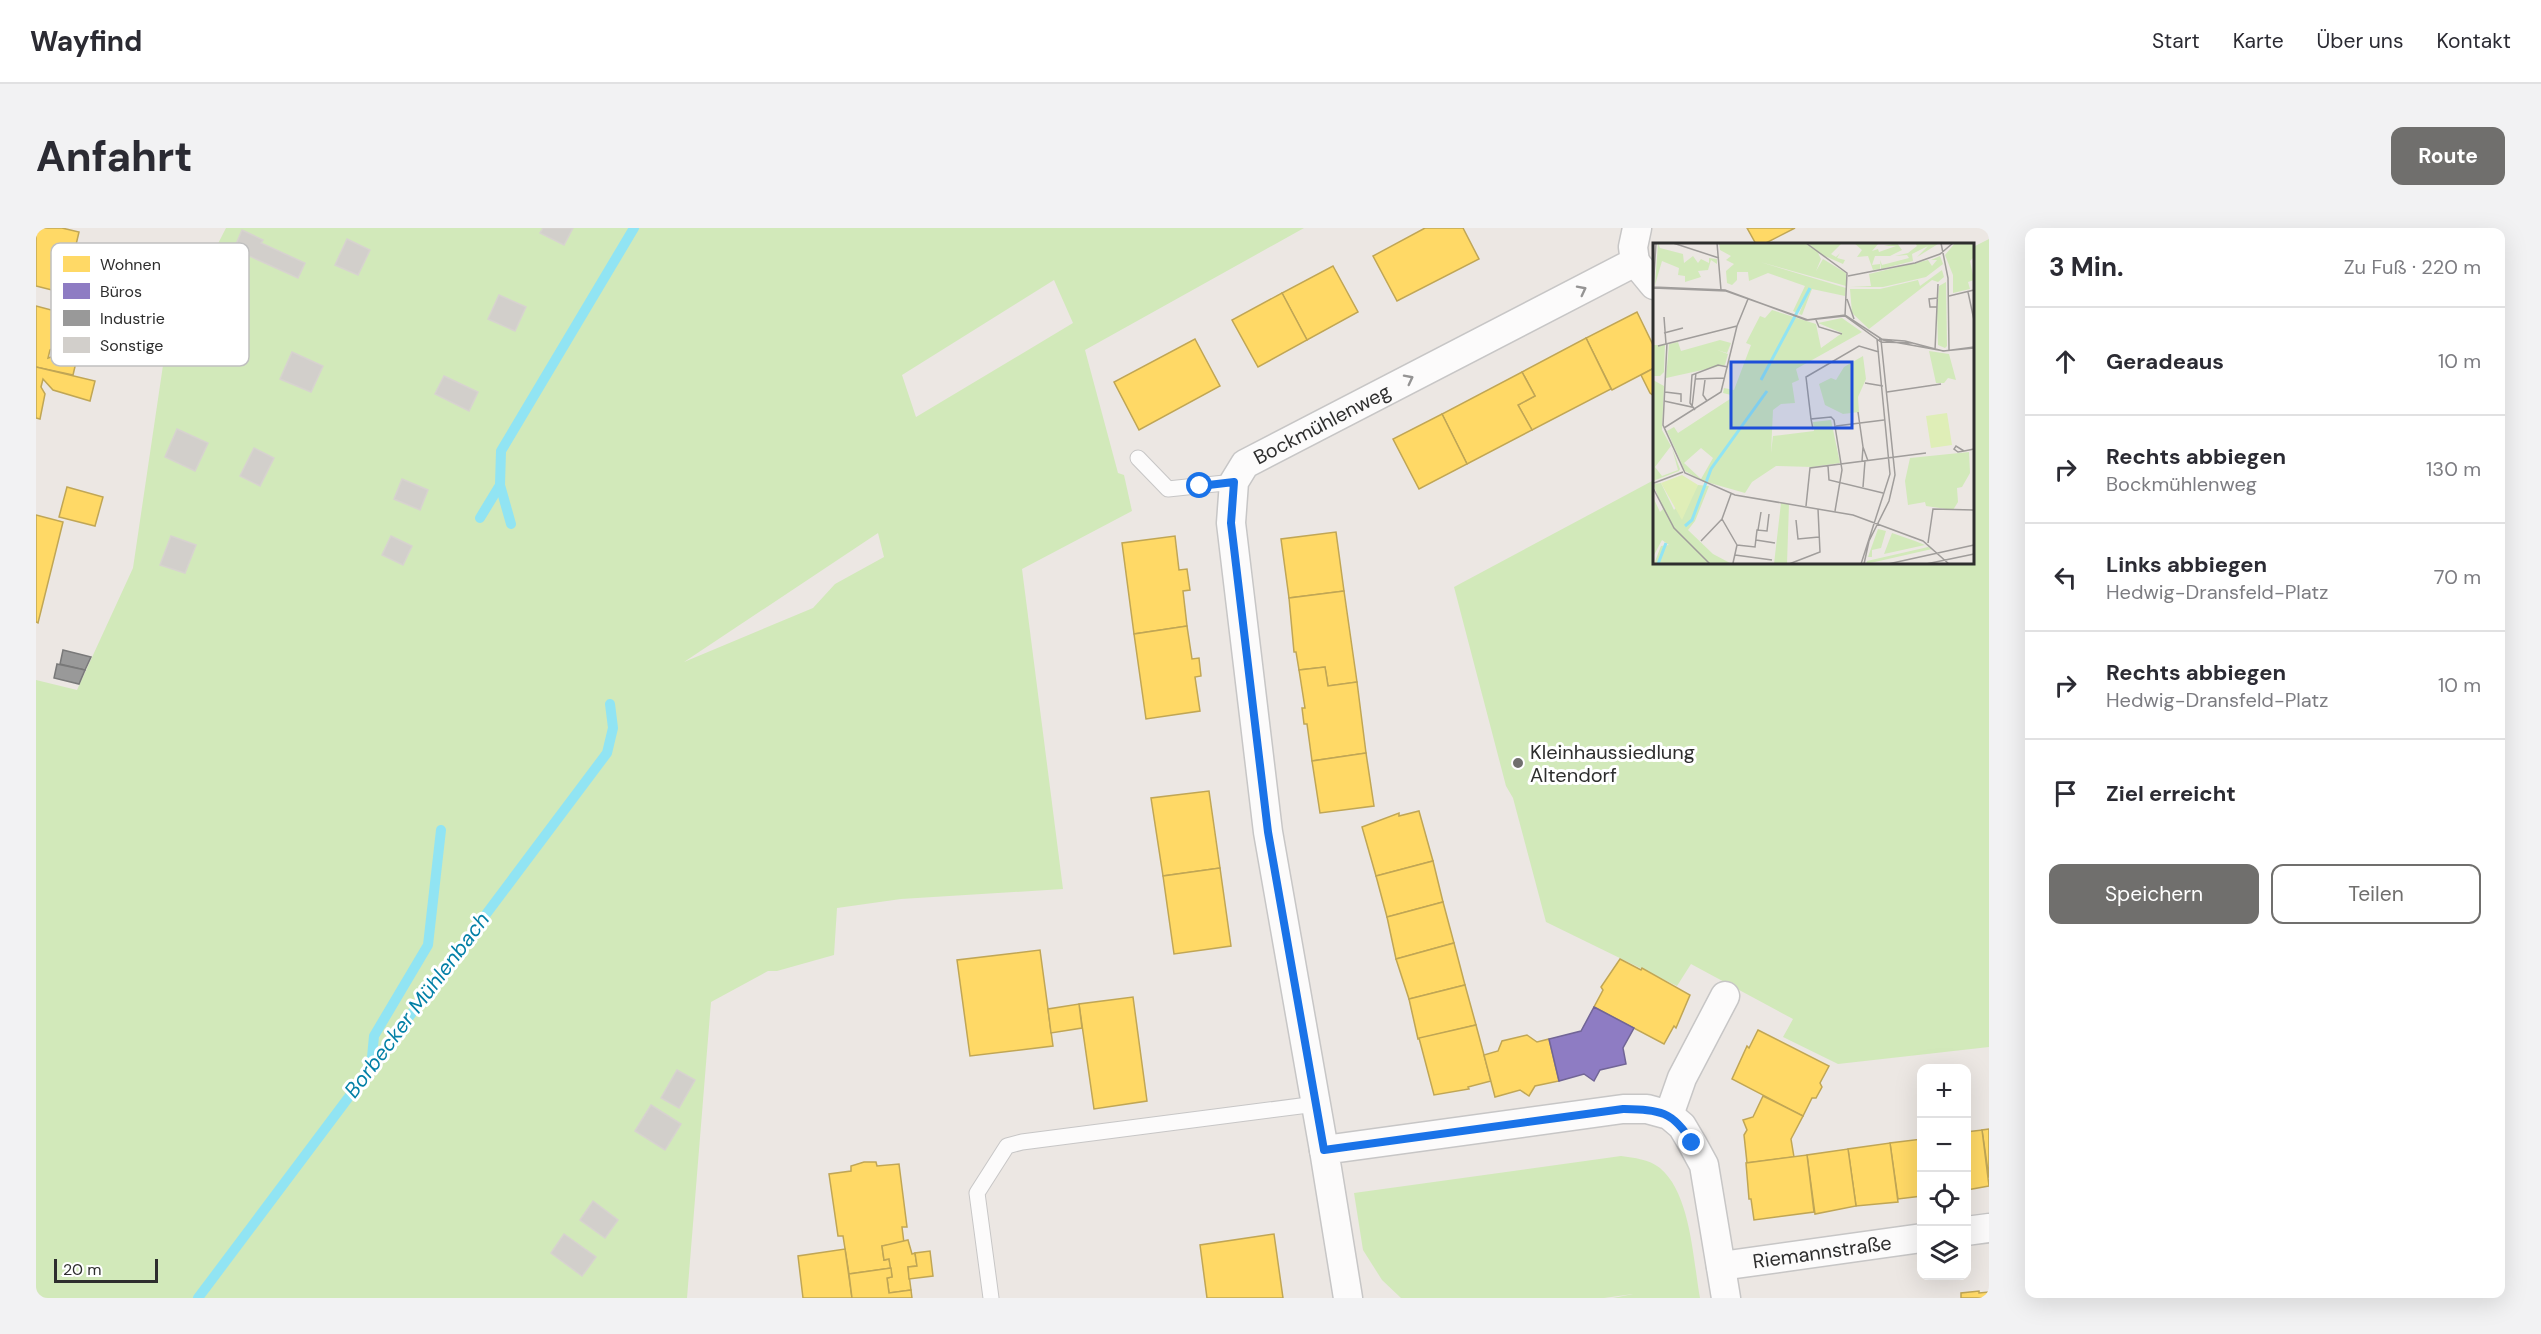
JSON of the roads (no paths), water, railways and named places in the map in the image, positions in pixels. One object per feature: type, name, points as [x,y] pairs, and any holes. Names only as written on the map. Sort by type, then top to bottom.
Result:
[{"type":"street","points":[[1637,228],[1633,247],[1635,262],[1653,284]]},
{"type":"street","name":"Bockmühlenweg","points":[[1348,1298],[1268,832],[1231,523],[1234,482],[1245,464],[1635,262]]},
{"type":"street","points":[[1669,1114],[1682,1078],[1725,996]]},
{"type":"street","points":[[1324,1150],[1623,1109],[1647,1109],[1669,1114],[1682,1126],[1704,1165],[1726,1298]]},
{"type":"street","points":[[1971,1230],[1989,1228]]},
{"type":"street","name":"Riemannstraße","points":[[1721,1266],[1917,1239]]},
{"type":"lane","points":[[1138,458],[1168,489],[1234,482]]},
{"type":"lane","points":[[991,1298],[977,1193],[1008,1146],[1022,1142],[1316,1104]]},
{"type":"waterway","name":"Borbecker Mühlenbach","points":[[511,524],[500,485],[501,451],[634,228]]},
{"type":"waterway","points":[[480,518],[500,485]]},
{"type":"waterway","name":"Borbecker Mühlenbach","points":[[198,1298],[607,753],[613,728],[610,704]]},
{"type":"waterway","points":[[371,1068],[374,1036],[428,945],[441,830]]},
{"type":"place","name":"Kleinhaussiedlung Altendorf","points":[[1518,763]]}]
